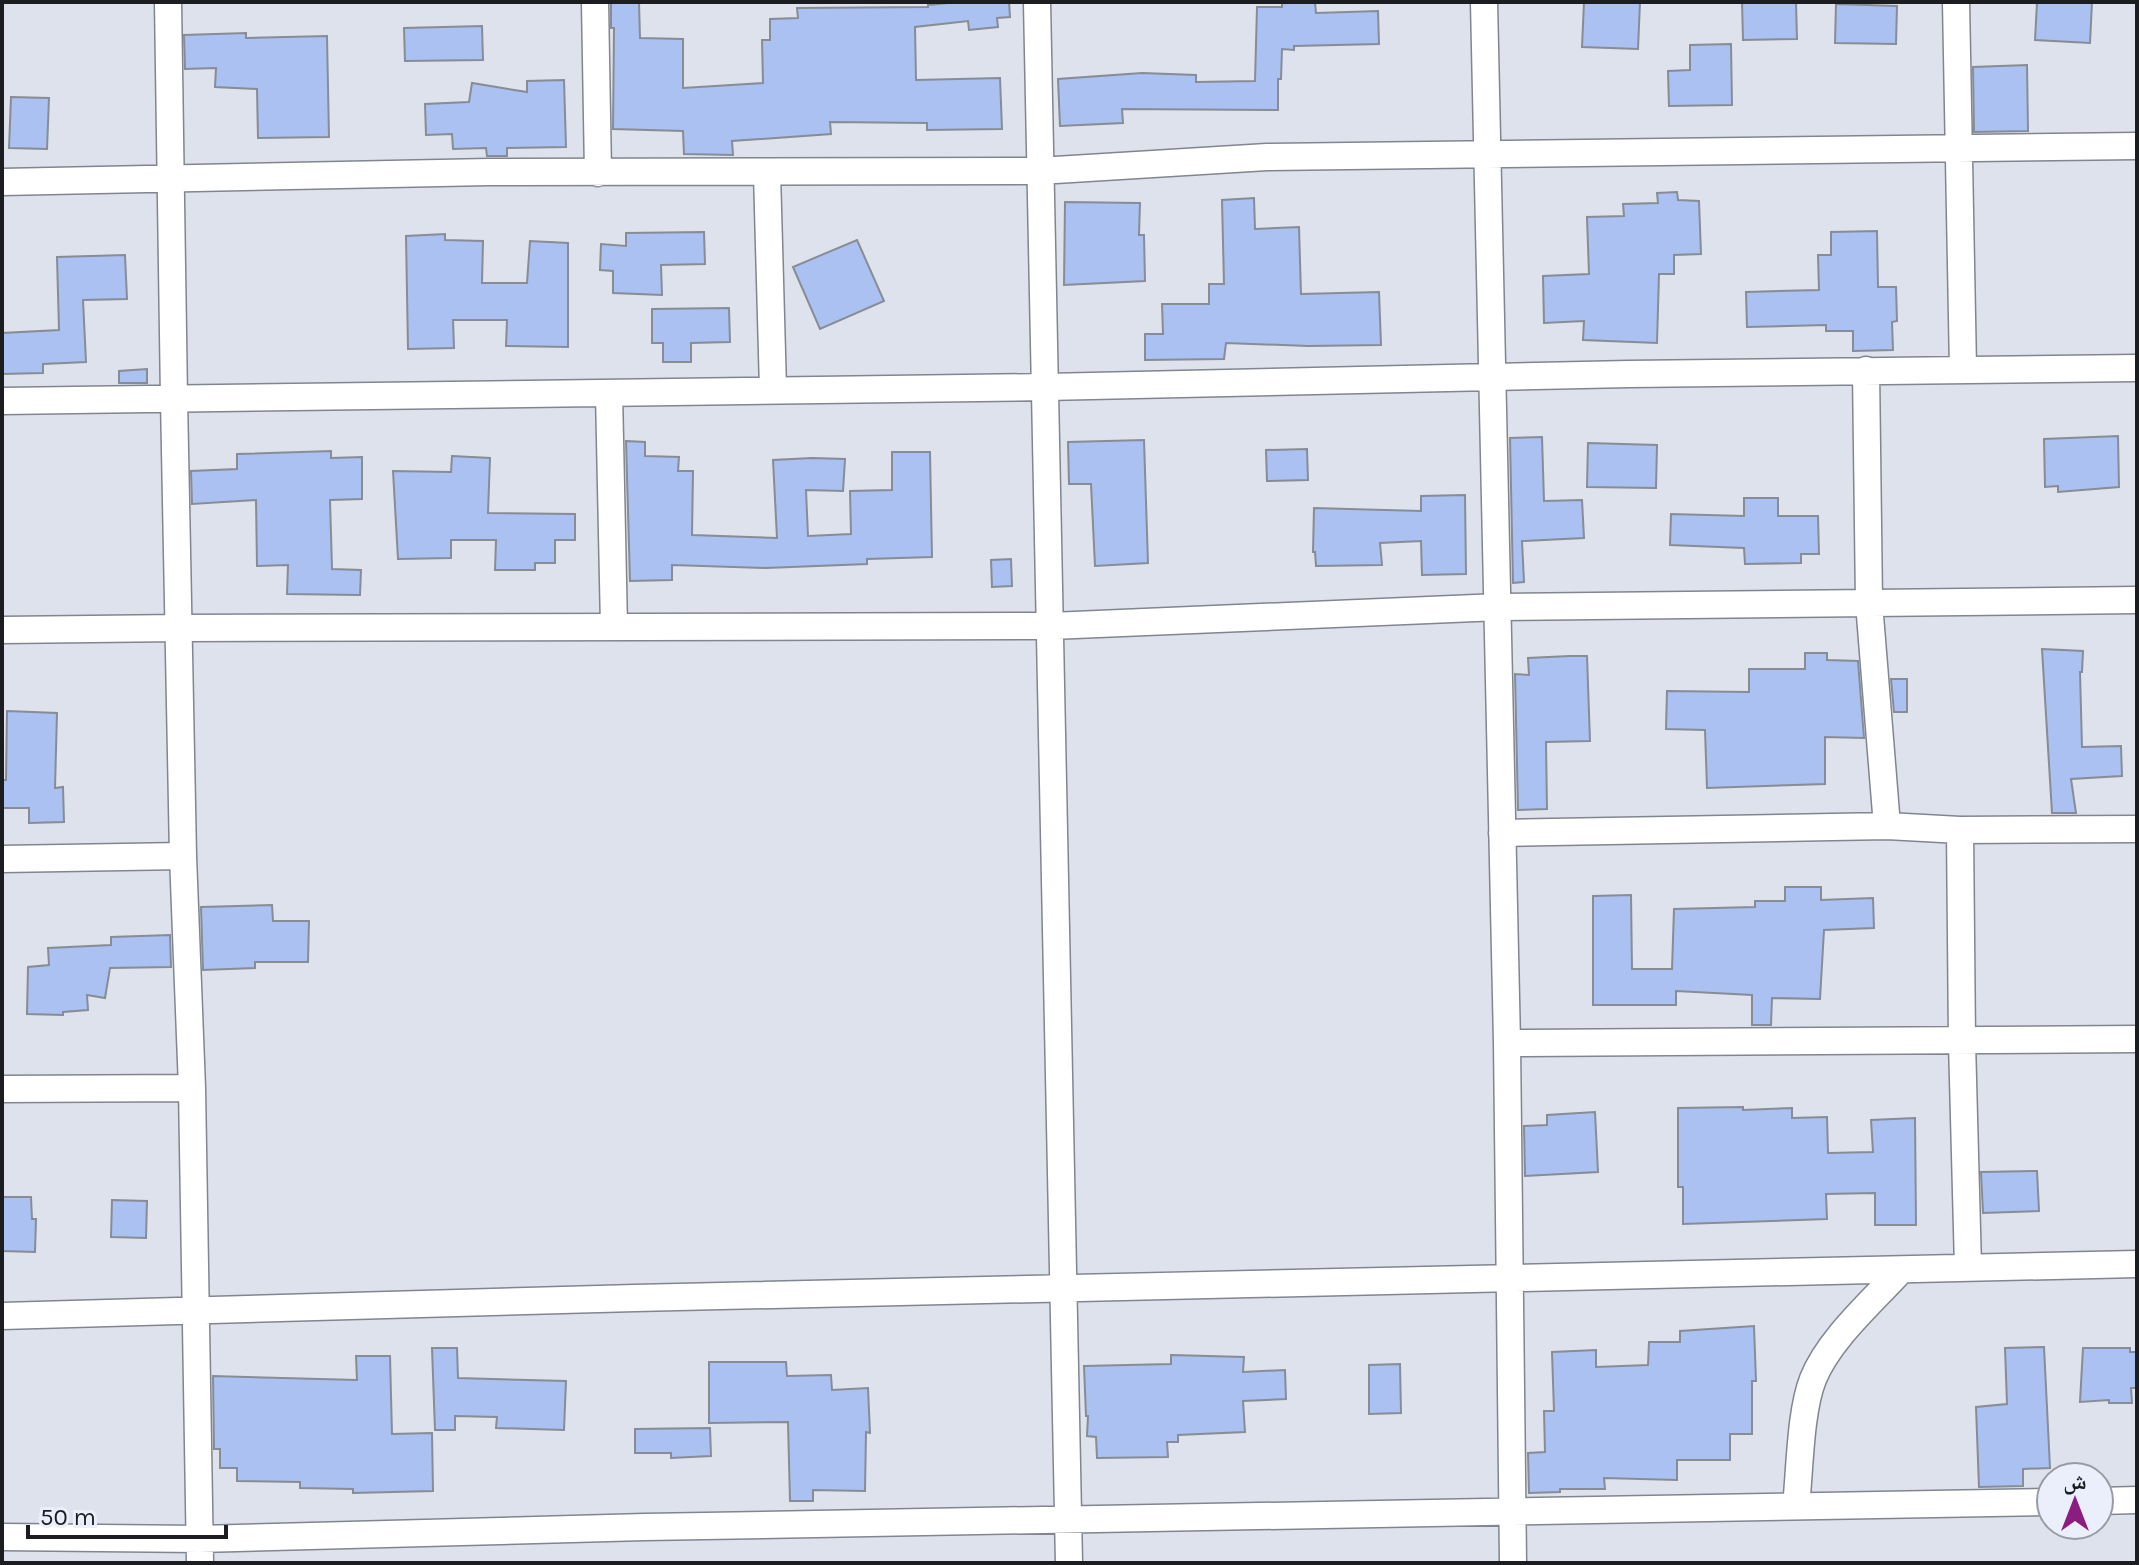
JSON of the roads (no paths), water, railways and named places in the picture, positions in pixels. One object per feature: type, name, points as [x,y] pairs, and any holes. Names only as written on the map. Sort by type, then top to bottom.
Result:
[{"type":"street","points":[[168,2],[183,856],[192,1088],[200,1551]]},
{"type":"street","points":[[595,2],[598,173]]},
{"type":"street","points":[[1037,2],[1069,1563]]},
{"type":"street","points":[[1484,2],[1499,607],[1513,1563]]},
{"type":"street","points":[[1956,2],[1963,369]]},
{"type":"street","points":[[2,182],[473,172],[1039,171],[1267,157],[2137,146]]},
{"type":"street","points":[[767,173],[773,389]]},
{"type":"street","points":[[2,401],[2137,368]]},
{"type":"street","points":[[1866,370],[1869,603],[1887,826]]},
{"type":"street","points":[[609,393],[614,627]]},
{"type":"street","points":[[2,630],[1051,626],[1499,607],[2137,600]]},
{"type":"street","points":[[1502,833],[1887,826],[1960,830],[2137,829]]},
{"type":"street","points":[[1960,830],[1968,1267]]},
{"type":"street","points":[[2,859],[183,856]]},
{"type":"street","points":[[1507,1043],[2137,1039]]},
{"type":"street","points":[[2,1089],[192,1088]]},
{"type":"street","points":[[2,1316],[2137,1264]]},
{"type":"street","points":[[1796,1506],[1806,1406],[1812,1380],[1825,1354],[1901,1270]]},
{"type":"street","points":[[2115,1501],[2137,1500]]},
{"type":"street","points":[[2,1537],[200,1551],[645,1527],[2035,1502]]}]
